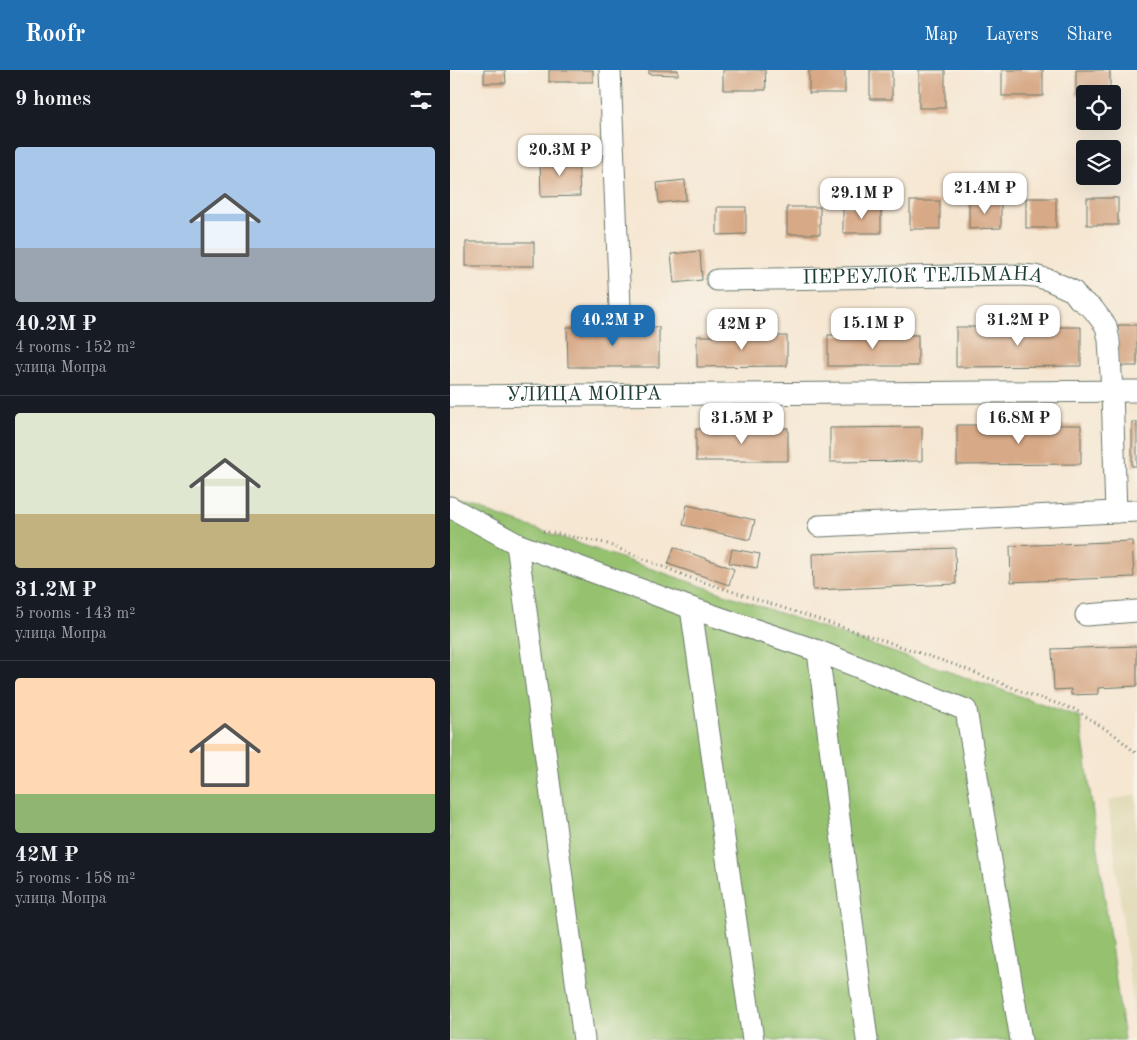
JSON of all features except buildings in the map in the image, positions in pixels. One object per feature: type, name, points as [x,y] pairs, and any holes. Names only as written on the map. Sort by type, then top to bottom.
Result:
[{"type":"street","points":[[610,70],[620,307]]},
{"type":"street","name":"ПЕРЕУЛОК ТЕЛЬМАНА","points":[[717,280],[1020,275],[1035,276],[1049,280],[1073,291],[1079,299],[1094,309],[1106,326],[1127,512]]},
{"type":"street","name":"УЛИЦА МОПРА","points":[[450,396],[1137,391]]},
{"type":"street","points":[[450,507],[517,544],[691,608],[818,651],[966,710],[1021,1040]]},
{"type":"street","points":[[819,526],[1127,512]]},
{"type":"street","points":[[517,544],[584,1040]]},
{"type":"street","points":[[691,608],[753,1040]]},
{"type":"street","points":[[1086,614],[1137,611]]},
{"type":"street","points":[[818,651],[867,1040]]},
{"type":"path","points":[[540,530],[605,543],[688,577],[958,666],[1031,695],[1074,709],[1116,736],[1137,754]]},
{"type":"shaded area","points":[[1137,794],[1137,1038],[1108,801]]},
{"type":"green space","points":[[450,499],[1080,717],[1124,1040],[450,1040]]}]
